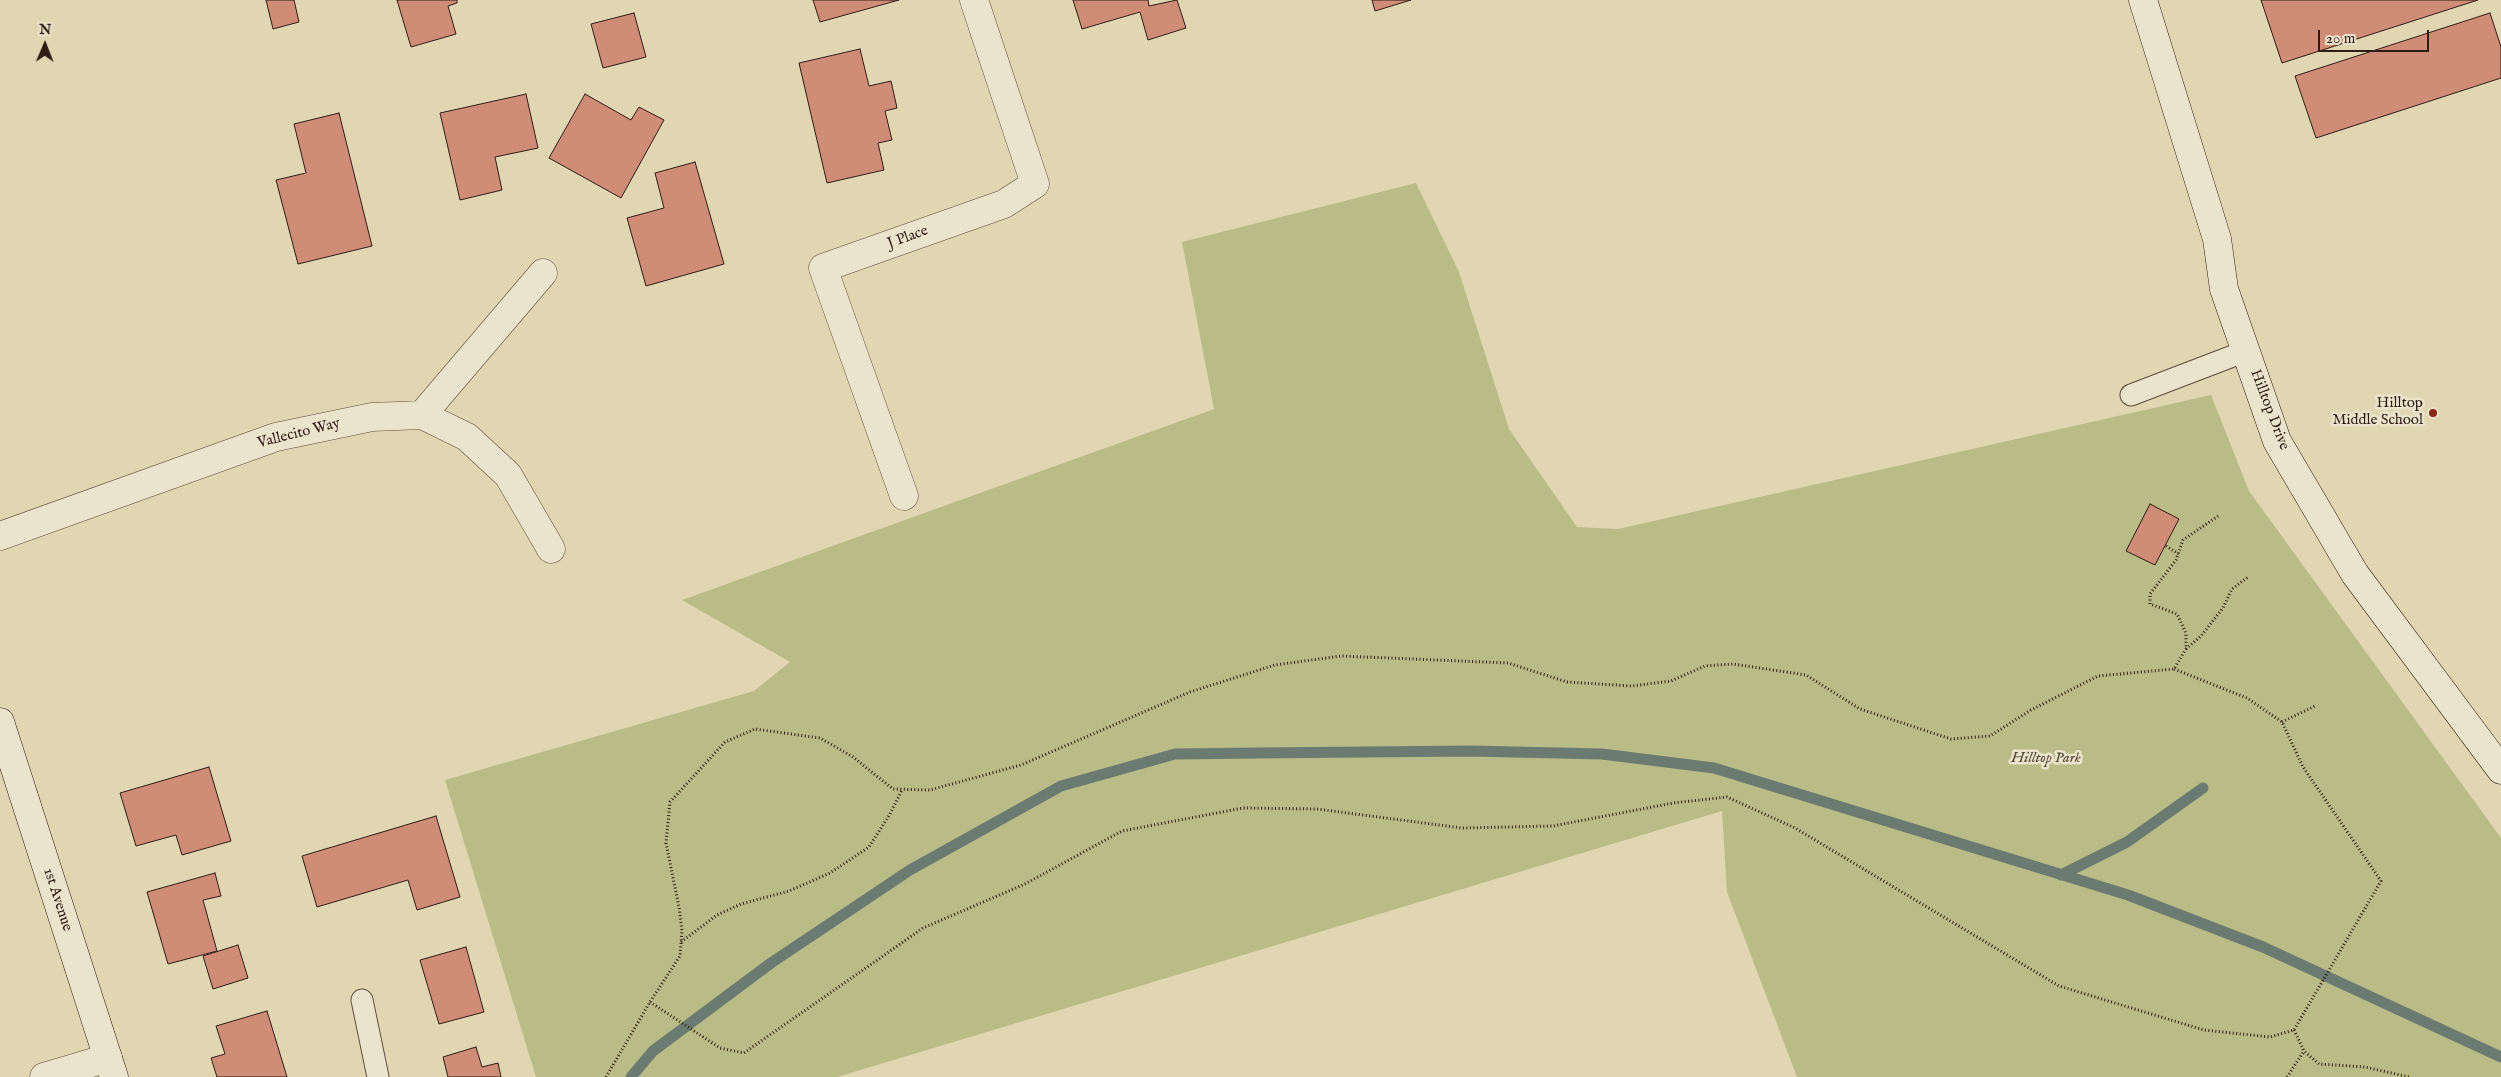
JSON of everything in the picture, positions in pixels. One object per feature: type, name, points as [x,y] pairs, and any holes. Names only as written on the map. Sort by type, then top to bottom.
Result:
[{"type":"street","name":"J Place","points":[[904,496],[823,268],[1004,204],[1035,184],[974,0]]},
{"type":"street","name":"Hilltop Drive","points":[[2143,0],[2217,239],[2224,289],[2277,441],[2355,574],[2501,770]]},
{"type":"street","points":[[422,415],[543,273]]},
{"type":"street","name":"Vallecito Way","points":[[0,536],[276,437],[372,417],[422,415],[467,437],[508,475],[551,549]]},
{"type":"street","name":"1st Avenue","points":[[0,722],[111,1068]]},
{"type":"street","points":[[44,1077],[111,1068]]},
{"type":"lane","points":[[2131,395],[2246,351]]},
{"type":"lane","points":[[362,1000],[378,1077]]},
{"type":"path","points":[[2186,650],[2186,633],[2177,614],[2150,604],[2150,594],[2179,554],[2183,540],[2218,516]]},
{"type":"path","points":[[2166,546],[2179,554]]},
{"type":"path","points":[[2174,669],[2186,650],[2201,636],[2223,608],[2232,589],[2248,577]]},
{"type":"path","points":[[606,1077],[650,1002],[680,956],[679,907],[666,843],[670,802],[725,742],[755,729],[820,738],[853,758],[893,789],[930,790],[1021,765],[1190,692],[1275,664],[1341,656],[1508,663],[1567,682],[1632,686],[1671,681],[1705,666],[1733,664],[1806,675],[1860,709],[1951,739],[1990,736],[2031,710],[2098,676],[2174,669],[2247,698],[2282,722],[2303,767],[2381,881],[2357,926],[2294,1030],[2270,1037],[2204,1030],[2059,986],[1795,828],[1726,797],[1673,803],[1553,826],[1462,828],[1317,809],[1243,808],[1122,831],[1025,884],[923,928],[744,1053],[720,1048],[650,1002]]},
{"type":"path","points":[[2282,722],[2315,706]]},
{"type":"path","points":[[681,942],[717,915],[741,904],[789,891],[830,874],[869,848],[903,789]]},
{"type":"path","points":[[2294,1030],[2304,1052],[2319,1064],[2365,1067],[2410,1077]]},
{"type":"path","points":[[2287,1077],[2304,1052]]},
{"type":"green space","name":"Hilltop Park","points":[[1416,183],[1459,272],[1509,429],[1577,527],[1618,529],[2211,395],[2249,491],[2501,838],[2501,1077],[1797,1077],[1727,892],[1722,811],[837,1077],[536,1077],[445,780],[754,691],[790,662],[682,600],[1214,409],[1182,242]]},
{"type":"building","points":[[266,0],[294,0],[299,22],[273,29]]},
{"type":"building","points":[[397,0],[457,0],[457,3],[448,6],[456,34],[411,47]]},
{"type":"building","points":[[813,0],[899,0],[820,22]]},
{"type":"building","points":[[1073,0],[1148,0],[1149,6],[1177,0],[1186,28],[1148,40],[1140,12],[1082,29]]},
{"type":"building","points":[[1372,0],[1411,0],[1375,11]]},
{"type":"building","points":[[2261,0],[2478,0],[2282,63]]},
{"type":"building","points":[[634,13],[646,57],[603,68],[591,24]]},
{"type":"building","points":[[2490,13],[2501,47],[2501,78],[2316,138],[2295,76]]},
{"type":"building","points":[[860,49],[869,86],[891,81],[897,108],[885,111],[892,140],[878,143],[884,170],[827,183],[799,63]]},
{"type":"building","points":[[526,94],[538,148],[495,157],[502,190],[460,200],[440,113]]},
{"type":"building","points":[[585,94],[631,120],[639,107],[664,120],[621,198],[549,158]]},
{"type":"building","points":[[339,113],[372,246],[298,264],[276,180],[306,173],[294,124]]},
{"type":"building","points":[[695,162],[724,264],[646,286],[627,218],[664,208],[655,173]]},
{"type":"building","points":[[2150,504],[2179,519],[2155,565],[2126,551]]},
{"type":"building","points":[[209,767],[231,841],[182,855],[176,835],[136,846],[120,793]]},
{"type":"building","points":[[436,816],[460,897],[417,910],[408,880],[317,907],[302,856]]},
{"type":"building","points":[[215,873],[221,896],[203,900],[217,951],[168,964],[147,892]]},
{"type":"building","points":[[238,945],[248,978],[213,989],[203,956]]},
{"type":"building","points":[[466,947],[484,1012],[439,1024],[420,960]]},
{"type":"building","points":[[267,1011],[287,1077],[217,1077],[211,1058],[225,1054],[216,1026]]},
{"type":"building","points":[[476,1047],[482,1067],[498,1063],[501,1077],[448,1077],[443,1057]]},
{"type":"waterway","points":[[631,1077],[653,1051],[771,963],[910,870],[1061,786],[1175,754],[1258,753],[1470,751],[1602,754],[1714,768],[2128,895],[2263,947],[2501,1057]]},
{"type":"waterway","points":[[2061,875],[2127,842],[2203,788]]},
{"type":"place","name":"Hilltop Middle School","points":[[2433,413]]}]
